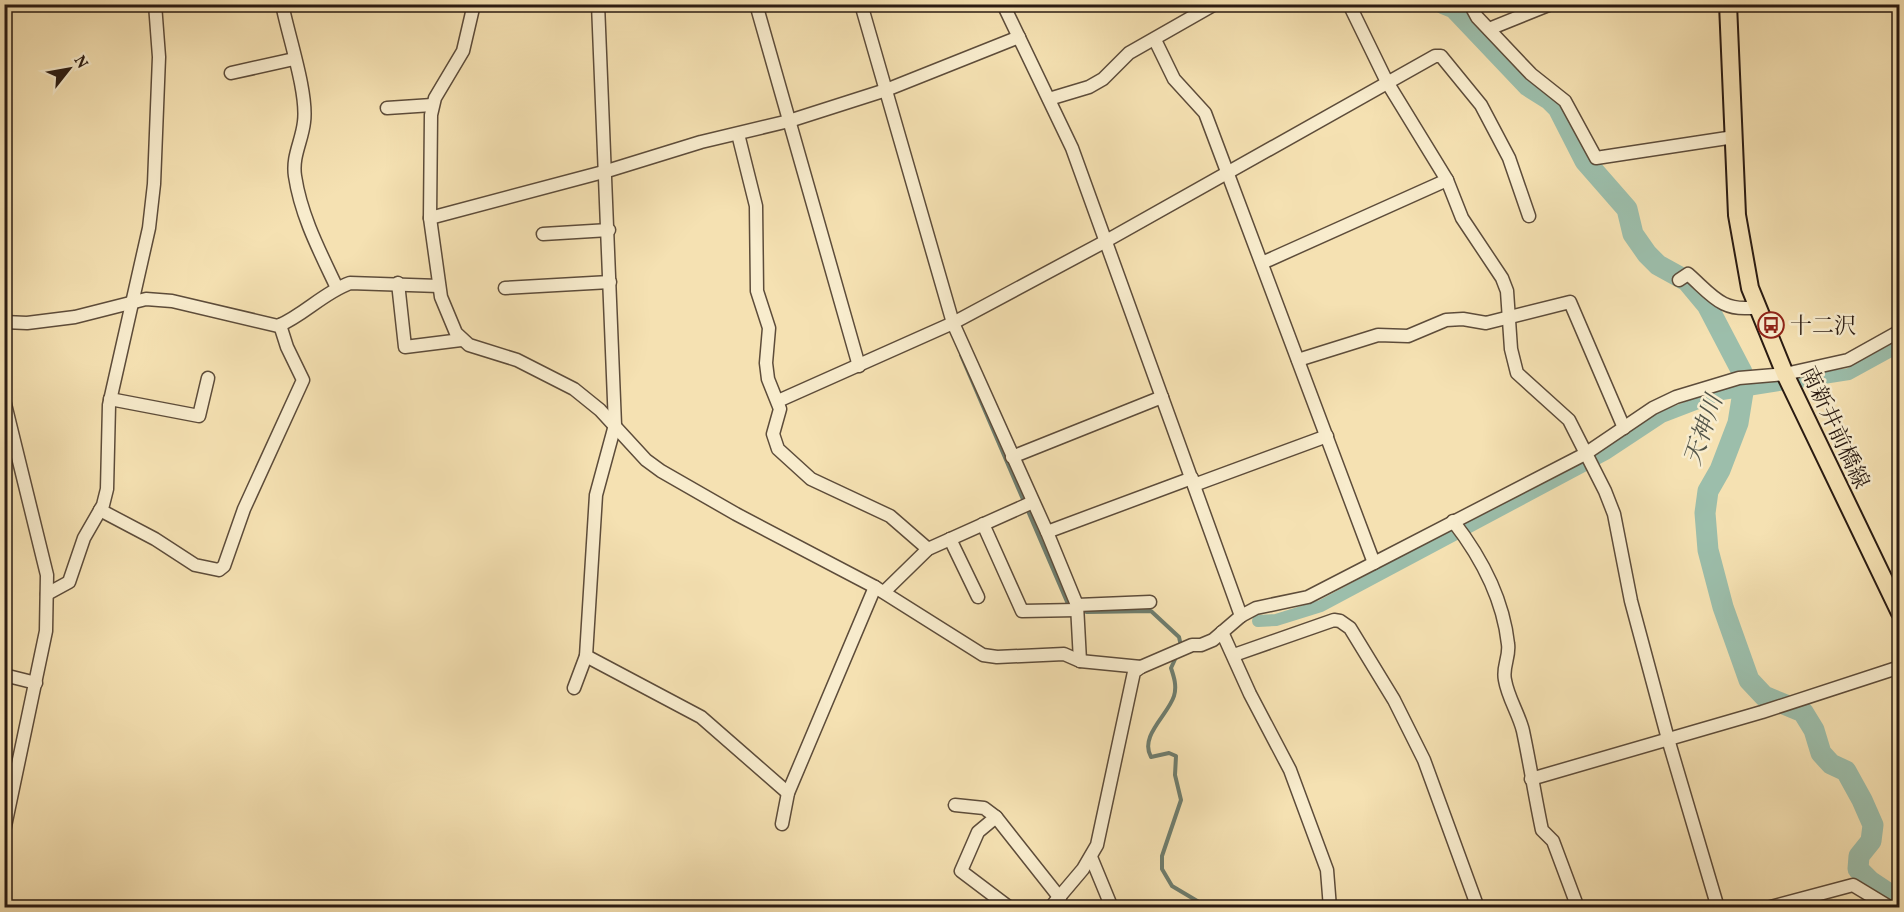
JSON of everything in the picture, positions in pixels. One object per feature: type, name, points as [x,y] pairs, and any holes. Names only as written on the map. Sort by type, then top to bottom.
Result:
[{"type":"main road","name":"南新井前橋線","points":[[1728,4],[1740,241],[1749,288],[1785,374],[1899,613]]},
{"type":"street","points":[[47,594],[69,582],[84,538],[100,510],[107,489],[110,399],[135,299],[149,228],[154,184],[159,57],[155,4]]},
{"type":"street","points":[[282,4],[304,103],[304,122],[294,157],[295,176],[305,220],[337,288]]},
{"type":"street","points":[[461,340],[452,326],[439,286],[430,218],[432,105],[460,59],[474,4]]},
{"type":"street","points":[[574,688],[586,656],[596,495],[615,425],[607,171],[598,4]]},
{"type":"street","points":[[756,4],[859,366]]},
{"type":"street","points":[[861,4],[953,323],[1047,532],[1077,607],[1080,661]]},
{"type":"street","points":[[1004,4],[1072,148],[1241,616]]},
{"type":"street","points":[[1049,99],[1096,83],[1130,53],[1215,4]]},
{"type":"street","points":[[1349,4],[1387,81],[1447,180],[1462,218],[1502,278],[1507,291],[1508,317],[1517,373],[1564,413],[1605,491],[1614,514],[1631,602],[1668,739],[1718,908]]},
{"type":"street","points":[[1470,4],[1477,17],[1538,81],[1559,93],[1596,159],[1734,137]]},
{"type":"street","points":[[1489,29],[1551,4]]},
{"type":"street","points":[[430,218],[789,121],[886,90],[1018,37]]},
{"type":"street","points":[[1155,40],[1174,79],[1205,113],[1374,563]]},
{"type":"street","points":[[778,400],[953,323],[1106,241],[1435,56],[1441,56],[1482,105],[1509,158],[1529,216]]},
{"type":"street","points":[[231,73],[294,59]]},
{"type":"street","points":[[387,108],[432,105]]},
{"type":"street","points":[[738,134],[756,206],[757,291],[769,328],[766,363],[768,379],[780,409],[773,434],[778,449],[811,479],[890,516],[928,549]]},
{"type":"street","points":[[1262,264],[1447,180]]},
{"type":"street","points":[[543,234],[609,230]]},
{"type":"street","points":[[1682,278],[1688,274],[1726,306],[1741,310],[1757,307]]},
{"type":"street","points":[[4,322],[27,323],[75,317],[135,299],[172,301],[265,325],[280,325],[337,288],[357,281],[439,286]]},
{"type":"street","points":[[505,288],[610,282]]},
{"type":"street","points":[[398,283],[405,347],[461,340],[553,377],[574,389],[615,425],[646,460],[661,471],[736,514],[880,589],[983,655],[997,657],[1064,654],[1080,661],[1141,667]]},
{"type":"street","points":[[1298,360],[1378,334],[1408,336],[1446,320],[1463,319],[1486,323],[1570,302],[1624,428]]},
{"type":"street","points":[[100,510],[155,539],[195,565],[219,570],[224,566],[244,509],[303,380],[287,347],[280,325]]},
{"type":"street","points":[[1050,908],[1091,857],[1097,845],[1134,672],[1141,667],[1192,645],[1201,645],[1222,632],[1241,616],[1256,609],[1308,597],[1584,454],[1653,408],[1676,397],[1739,378],[1785,374],[1848,360],[1899,332]]},
{"type":"street","points":[[110,399],[199,416],[208,378]]},
{"type":"street","points":[[1012,457],[1162,398]]},
{"type":"street","points":[[4,400],[42,555],[47,594],[46,631],[4,831]]},
{"type":"street","points":[[1047,532],[1327,436]]},
{"type":"street","points":[[782,824],[788,793],[880,589],[928,549],[1033,502]]},
{"type":"street","points":[[1453,521],[1492,584],[1506,621],[1509,655],[1504,672],[1505,679],[1514,712],[1522,728],[1542,830],[1553,841],[1578,908]]},
{"type":"street","points":[[983,524],[1022,611],[1150,602]]},
{"type":"street","points":[[950,539],[978,597]]},
{"type":"street","points":[[1234,655],[1334,620],[1350,628],[1394,700],[1424,760],[1478,908]]},
{"type":"street","points":[[1222,632],[1250,694],[1287,762],[1302,800],[1327,870],[1330,908]]},
{"type":"street","points":[[586,656],[701,717],[788,793]]},
{"type":"street","points":[[1531,778],[1668,739],[1899,667]]},
{"type":"street","points":[[4,675],[36,683]]},
{"type":"street","points":[[954,805],[984,808],[996,817],[1060,898]]},
{"type":"street","points":[[996,817],[978,832],[961,871],[1010,908]]},
{"type":"street","points":[[1091,857],[1112,908]]},
{"type":"street","points":[[1767,908],[1853,885],[1891,908]]},
{"type":"waterway","name":"天神川","points":[[1444,4],[1454,8],[1528,86],[1558,108],[1585,161],[1627,209],[1633,234],[1658,265],[1687,281],[1707,305],[1742,372],[1744,386],[1738,423],[1720,470],[1708,491],[1705,513],[1708,550],[1723,607],[1749,680],[1764,696],[1803,712],[1814,730],[1821,753],[1831,764],[1846,771],[1873,825],[1871,841],[1859,856],[1858,869],[1870,881],[1900,901]]},
{"type":"waterway","points":[[1258,621],[1276,620],[1321,606],[1606,454],[1662,417],[1722,394],[1849,374],[1900,346]]},
{"type":"waterway","points":[[961,355],[1068,604],[1071,606]]},
{"type":"waterway","points":[[1081,610],[1087,612],[1151,611],[1179,637],[1181,646]]},
{"type":"waterway","points":[[1177,655],[1171,668],[1175,685],[1174,696],[1151,733],[1148,749],[1151,757],[1169,753],[1176,756],[1175,775],[1181,800],[1162,856],[1162,869],[1172,886],[1209,908]]},
{"type":"place","name":"十二沢","points":[[1771,325]]}]
